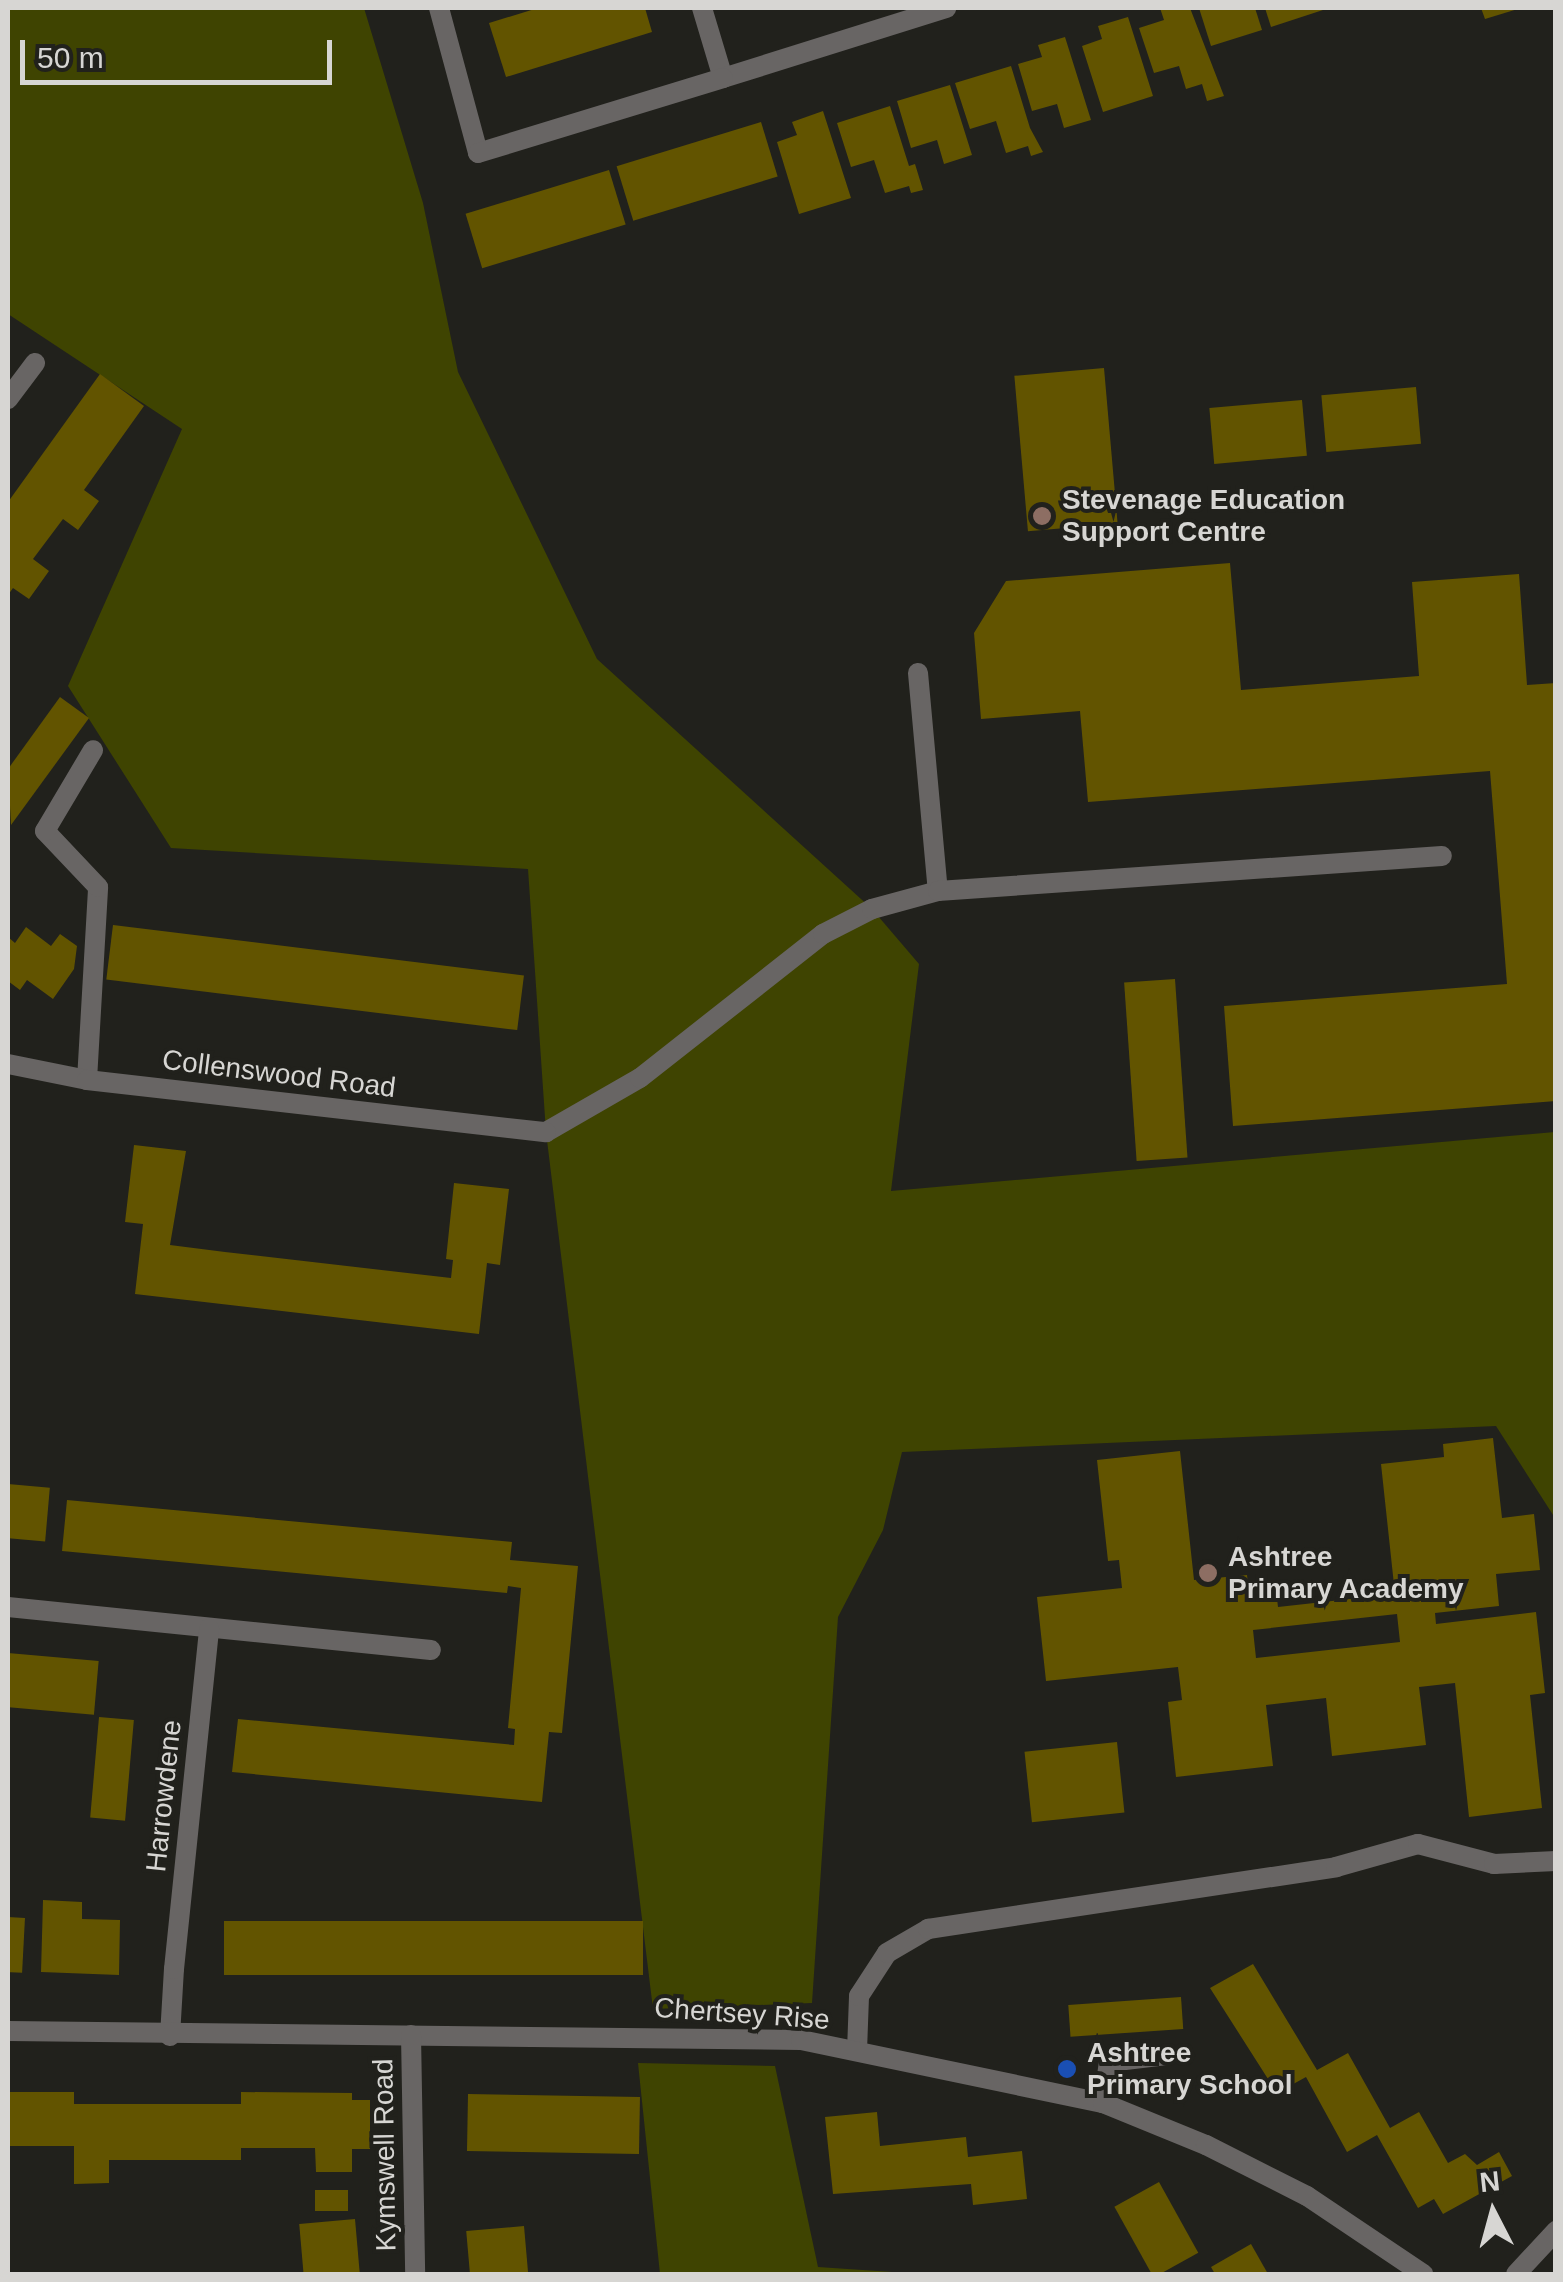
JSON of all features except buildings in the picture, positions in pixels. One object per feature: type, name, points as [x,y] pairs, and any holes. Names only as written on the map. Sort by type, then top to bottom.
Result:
[{"type":"street","points":[[439,8],[478,153],[946,8]]},
{"type":"street","points":[[702,8],[724,78]]},
{"type":"street","points":[[8,399],[35,363]]},
{"type":"street","points":[[918,673],[938,891],[1442,856]]},
{"type":"street","points":[[87,1080],[98,887],[45,830],[93,750]]},
{"type":"street","name":"Collenswood Road","points":[[8,1064],[87,1080],[546,1132],[640,1078],[824,934],[872,909],[938,891]]},
{"type":"street","points":[[8,1607],[430,1650]]},
{"type":"street","name":"Harrowdene","points":[[170,2036],[209,1629]]},
{"type":"street","points":[[858,2051],[859,1996],[887,1953],[928,1929],[1336,1867],[1418,1844],[1494,1864],[1556,1862]]},
{"type":"street","name":"Chertsey Rise","points":[[8,2031],[170,2036],[706,2034],[858,2051],[1104,2103],[1206,2144],[1307,2196],[1423,2274]]},
{"type":"street","name":"Kymswell Road","points":[[411,2035],[415,2274]]},
{"type":"street","points":[[1104,2103],[1109,2062],[1167,2055]]},
{"type":"street","points":[[1516,2274],[1556,2231]]},
{"type":"green space","points":[[8,8],[364,8],[423,203],[458,372],[597,659],[872,909],[919,964],[891,1191],[1555,1132],[1555,1518],[1496,1426],[902,1452],[883,1530],[838,1617],[812,2003],[653,2009],[546,1132],[528,869],[171,848],[68,686],[182,429],[8,314]]},
{"type":"green space","points":[[638,2063],[775,2066],[818,2267],[922,2274],[660,2274]]},
{"type":"place","name":"Stevenage Education Support Centre","points":[[1042,516]]},
{"type":"place","name":"Ashtree Primary Academy","points":[[1208,1573]]},
{"type":"place","name":"Ashtree Primary School","points":[[1067,2069]]}]
